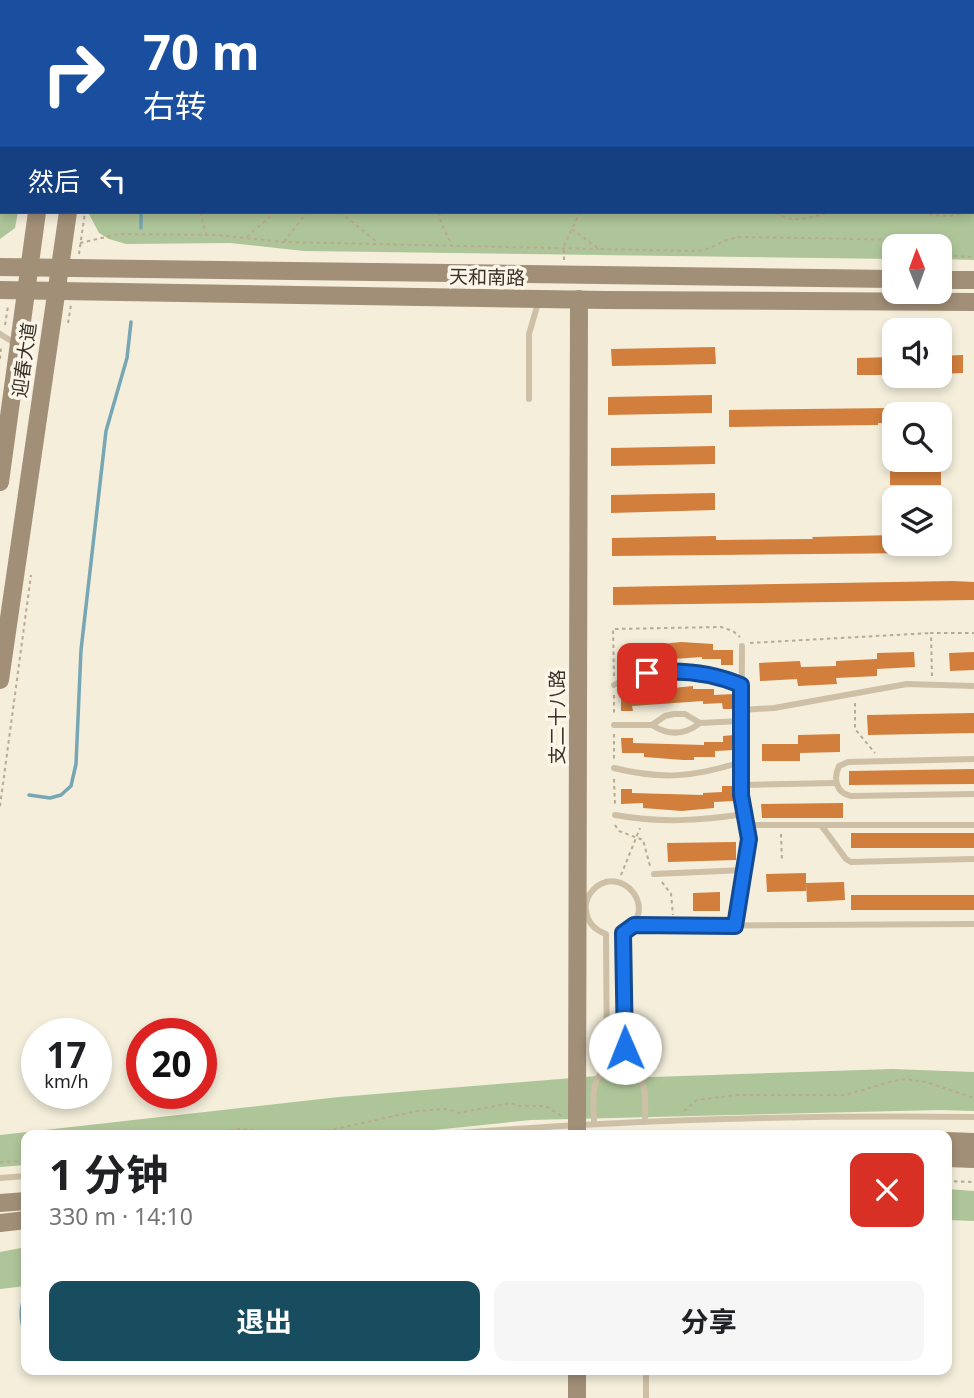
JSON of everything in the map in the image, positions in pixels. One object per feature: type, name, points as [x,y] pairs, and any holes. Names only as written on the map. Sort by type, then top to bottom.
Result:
[{"type":"street","name":"迎春大道","points":[[0,482],[37,214]]},
{"type":"street","name":"迎春大道","points":[[0,680],[55,291],[66,263],[68,214]]},
{"type":"street","name":"天和南路","points":[[0,267],[29,268],[66,263],[564,275],[882,279]]},
{"type":"street","points":[[952,280],[974,280]]},
{"type":"street","name":"天和南路","points":[[0,290],[541,299],[974,302]]},
{"type":"street","name":"支二十八路","points":[[579,299],[580,1127]]},
{"type":"street","points":[[952,1141],[974,1142]]},
{"type":"street","points":[[952,1158],[974,1159]]},
{"type":"street","points":[[0,1203],[21,1201]]},
{"type":"street","points":[[577,1375],[577,1398]]},
{"type":"lane","points":[[529,399],[529,334],[536,307],[541,299]]},
{"type":"lane","points":[[0,334],[19,345]]},
{"type":"lane","points":[[735,926],[749,839],[741,785],[742,646]]},
{"type":"lane","points":[[614,685],[647,673],[679,671],[705,673],[741,685]]},
{"type":"lane","points":[[741,710],[775,708],[908,684],[974,685]]},
{"type":"lane","points":[[652,725],[665,716],[674,714],[685,714],[700,723],[741,721]]},
{"type":"lane","points":[[614,725],[652,725],[661,731],[672,733],[692,729],[700,723]]},
{"type":"lane","points":[[974,760],[842,763],[837,770],[836,783],[842,793],[852,796],[974,794]]},
{"type":"lane","points":[[614,768],[645,775],[686,776],[741,762]]},
{"type":"lane","points":[[741,785],[836,783]]},
{"type":"lane","points":[[615,815],[648,820],[691,821],[744,814]]},
{"type":"lane","points":[[747,825],[974,825]]},
{"type":"lane","points":[[821,825],[850,862],[974,859]]},
{"type":"lane","points":[[654,874],[745,870]]},
{"type":"lane","points":[[606,882],[619,882],[628,886],[636,896],[639,911],[634,925],[623,933],[606,934],[593,926],[588,919],[586,902],[592,891],[606,882]]},
{"type":"lane","points":[[634,925],[974,924]]},
{"type":"lane","points":[[623,933],[625,1067]]},
{"type":"lane","points":[[606,934],[607,1067]]},
{"type":"lane","points":[[606,964],[624,963]]},
{"type":"lane","points":[[607,1010],[624,1009]]},
{"type":"lane","points":[[580,1127],[594,1088],[602,1071],[607,1067],[625,1067],[634,1072],[640,1080],[645,1091],[645,1122]]},
{"type":"lane","points":[[528,1130],[645,1122],[799,1117],[974,1117]]},
{"type":"lane","points":[[0,1178],[21,1176]]},
{"type":"lane","points":[[646,1375],[646,1398]]},
{"type":"path","points":[[66,263],[81,243],[85,214]]},
{"type":"path","points":[[201,214],[206,235]]},
{"type":"path","points":[[246,238],[273,214]]},
{"type":"path","points":[[284,242],[305,214]]},
{"type":"path","points":[[342,214],[379,244]]},
{"type":"path","points":[[440,214],[452,246]]},
{"type":"path","points":[[564,275],[564,248],[579,214]]},
{"type":"path","points":[[778,214],[783,218],[800,220],[824,214]]},
{"type":"path","points":[[932,214],[959,214]]},
{"type":"path","points":[[572,229],[599,249]]},
{"type":"path","points":[[66,263],[81,243],[119,234],[206,235],[284,242],[699,251],[731,237],[882,239]]},
{"type":"path","points":[[952,256],[974,257]]},
{"type":"path","points":[[68,325],[74,291]]},
{"type":"path","points":[[0,806],[33,564]]},
{"type":"path","points":[[673,926],[671,894],[654,874],[643,840],[615,827],[613,629],[721,627],[738,634],[742,644],[974,633]]},
{"type":"path","points":[[931,633],[932,684]]},
{"type":"path","points":[[855,692],[855,729],[882,761]]},
{"type":"path","points":[[619,882],[635,835],[648,820]]},
{"type":"path","points":[[781,825],[782,861]]},
{"type":"path","points":[[679,1121],[685,1107],[697,1100],[737,1095],[845,1095],[906,1079],[926,1082],[974,1098]]},
{"type":"path","points":[[330,1130],[427,1110],[448,1109],[458,1113],[511,1103],[555,1109],[580,1127]]},
{"type":"path","points":[[232,1130],[255,1130]]},
{"type":"path","points":[[0,1162],[21,1161]]},
{"type":"path","points":[[952,1181],[974,1182]]},
{"type":"green space","points":[[0,214],[18,214],[15,228],[0,239]]},
{"type":"green space","points":[[89,214],[974,214],[974,260],[952,259],[952,234],[882,234],[882,259],[304,251],[230,243],[126,244],[99,233]]},
{"type":"green space","points":[[892,1069],[974,1072],[974,1111],[531,1120],[433,1130],[45,1130],[339,1097],[597,1076],[652,1077]]},
{"type":"green space","points":[[21,1133],[21,1165],[0,1167],[0,1135]]},
{"type":"green space","points":[[952,1189],[974,1191],[974,1221],[952,1220]]},
{"type":"green space","points":[[21,1248],[21,1287],[0,1289],[0,1252]]},
{"type":"building","points":[[715,347],[716,364],[612,366],[611,349]]},
{"type":"building","points":[[952,355],[963,355],[963,373],[952,373]]},
{"type":"building","points":[[882,357],[882,375],[857,375],[857,358]]},
{"type":"building","points":[[712,395],[712,413],[608,415],[608,397]]},
{"type":"building","points":[[882,408],[882,423],[729,427],[729,410]]},
{"type":"building","points":[[715,446],[715,464],[611,466],[611,448]]},
{"type":"building","points":[[890,472],[941,472],[941,485],[890,485]]},
{"type":"building","points":[[715,493],[715,510],[611,513],[611,495]]},
{"type":"building","points":[[882,535],[882,553],[612,556],[612,538],[716,536],[716,540],[813,539],[812,537]]},
{"type":"building","points":[[974,582],[974,600],[613,605],[613,587]]},
{"type":"building","points":[[681,642],[713,644],[713,650],[733,650],[733,665],[721,665],[721,659],[702,657],[631,662],[631,666],[620,666],[620,651],[642,651],[642,646]]},
{"type":"building","points":[[914,652],[915,667],[877,669],[877,676],[836,678],[837,684],[798,686],[797,679],[760,681],[759,663],[800,661],[801,667],[836,666],[836,661],[877,659],[877,653]]},
{"type":"building","points":[[974,652],[974,670],[950,671],[949,653]]},
{"type":"building","points":[[693,686],[693,689],[714,689],[714,695],[734,694],[734,709],[723,709],[722,703],[703,704],[703,701],[632,706],[633,711],[621,711],[621,696]]},
{"type":"building","points":[[974,713],[974,733],[868,735],[867,715]]},
{"type":"building","points":[[840,734],[840,752],[800,753],[800,761],[762,761],[762,744],[798,744],[798,735]]},
{"type":"building","points":[[734,735],[735,750],[715,751],[715,757],[683,760],[644,757],[644,753],[622,753],[621,738],[633,738],[633,743],[704,745],[704,742],[723,742],[723,736]]},
{"type":"building","points":[[974,769],[974,784],[849,785],[849,771]]},
{"type":"building","points":[[722,786],[734,786],[734,801],[714,802],[714,808],[682,811],[643,808],[643,803],[621,804],[621,789],[632,789],[632,793],[703,795],[722,792]]},
{"type":"building","points":[[843,803],[843,818],[762,818],[761,804]]},
{"type":"building","points":[[851,833],[974,833],[974,848],[851,848]]},
{"type":"building","points":[[736,842],[736,860],[668,862],[667,843]]},
{"type":"building","points":[[806,873],[806,891],[767,892],[766,874]]},
{"type":"building","points":[[844,882],[845,900],[807,902],[806,883]]},
{"type":"building","points":[[720,892],[720,911],[693,911],[693,893]]},
{"type":"building","points":[[851,895],[974,895],[974,910],[851,910]]},
{"type":"waterway","points":[[141,214],[141,228]]},
{"type":"waterway","points":[[29,795],[50,798],[61,795],[71,786],[76,764],[81,650],[106,431],[127,358],[131,322]]},
{"type":"route","points":[[625,1048],[623,933],[634,925],[735,926],[749,839],[741,795],[741,685],[705,673],[647,673]]}]
